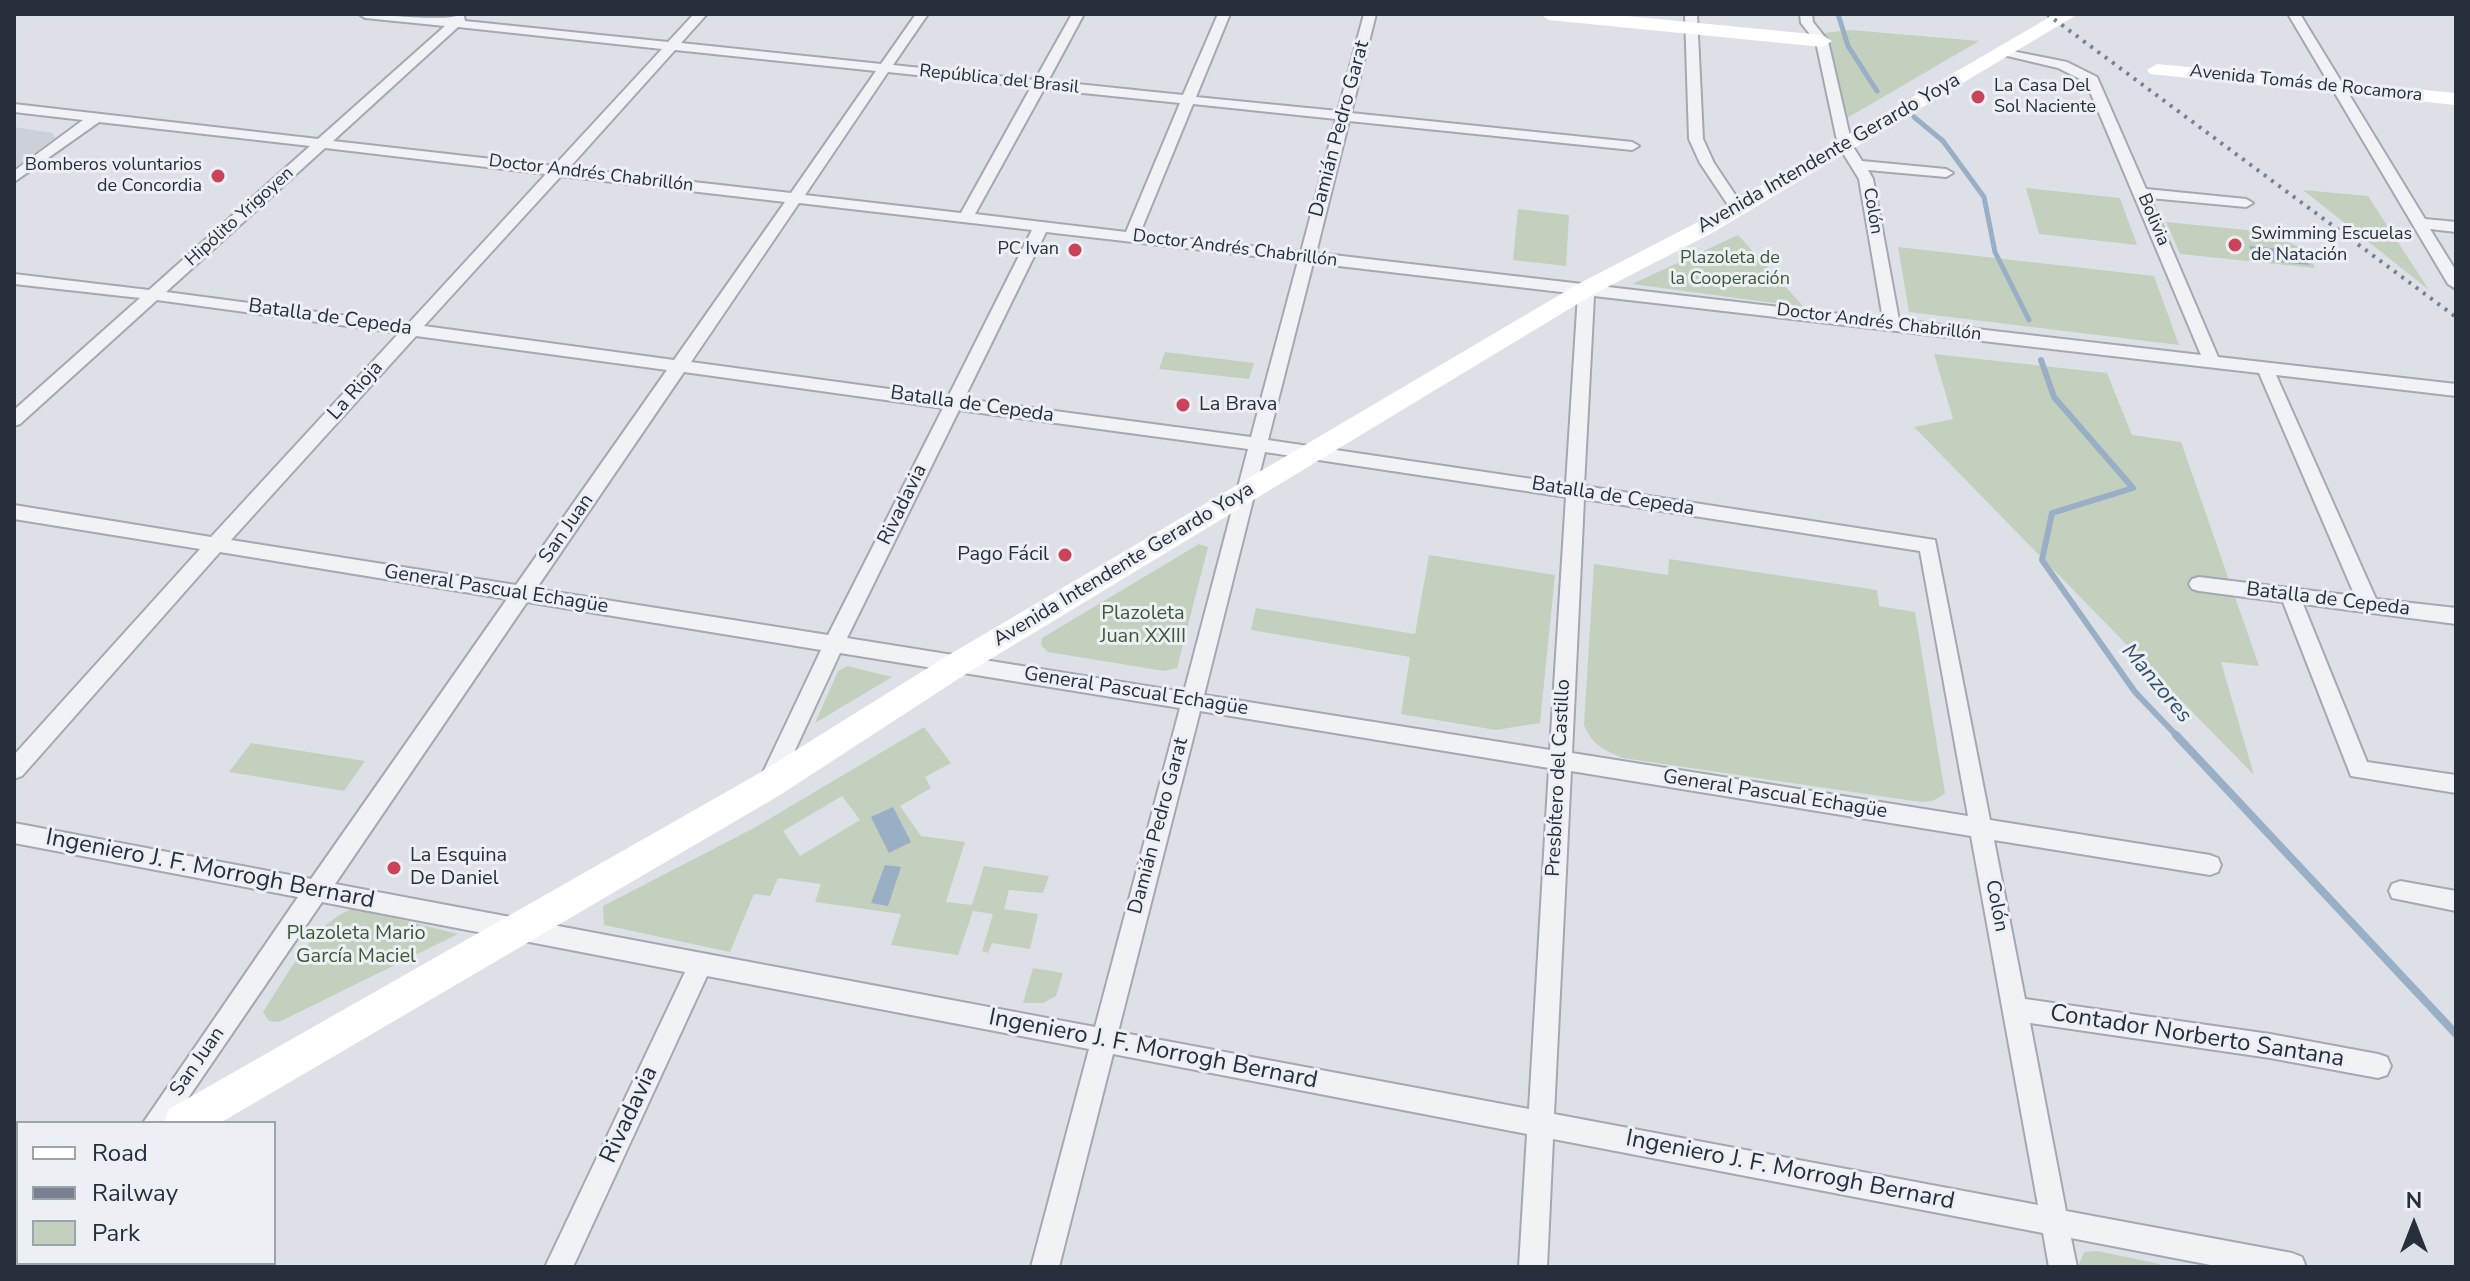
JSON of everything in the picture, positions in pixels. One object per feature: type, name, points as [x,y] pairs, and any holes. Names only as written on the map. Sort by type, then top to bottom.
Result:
[{"type":"main road","points":[[1549,14],[1690,21],[1822,41]]},
{"type":"main road","name":"Avenida Intendente Gerardo Yoya","points":[[186,1121],[768,785],[958,664],[1586,289],[1737,208],[2069,14]]},
{"type":"main road","name":"Avenida Tomás de Rocamora","points":[[2157,70],[2456,99]]},
{"type":"street","name":"República del Brasil","points":[[365,14],[461,19],[885,68],[1632,146]]},
{"type":"street","name":"La Rioja","points":[[14,770],[215,545],[701,14]]},
{"type":"street","name":"San Juan","points":[[157,1121],[922,14]]},
{"type":"street","points":[[966,218],[1078,14]]},
{"type":"street","points":[[1131,237],[1224,14]]},
{"type":"street","name":"Damián Pedro Garat","points":[[1045,1267],[1370,14]]},
{"type":"street","name":"Colón","points":[[1806,14],[1807,23],[1822,41],[1845,145],[1866,179],[1892,325]]},
{"type":"street","points":[[2294,14],[2456,284]]},
{"type":"street","name":"Hipólito Yrigoyen","points":[[14,420],[461,19]]},
{"type":"street","points":[[1690,21],[1696,139],[1707,163],[1737,208]]},
{"type":"street","name":"Bolivia","points":[[2002,53],[2062,65],[2092,80],[2212,362]]},
{"type":"street","name":"Doctor Andrés Chabrillón","points":[[14,108],[2456,390]]},
{"type":"street","points":[[14,178],[95,118]]},
{"type":"street","points":[[1857,165],[1946,173]]},
{"type":"street","points":[[2142,193],[2246,203]]},
{"type":"street","points":[[2419,223],[2456,227]]},
{"type":"street","name":"Rivadavia","points":[[768,785],[834,644],[1041,227]]},
{"type":"street","name":"Batalla de Cepeda","points":[[14,279],[412,329],[1258,444],[1928,545]]},
{"type":"street","name":"Presbítero del Castillo","points":[[1533,1267],[1586,289]]},
{"type":"street","points":[[2265,368],[2369,605]]},
{"type":"street","name":"General Pascual Echagüe","points":[[14,512],[2210,865]]},
{"type":"street","name":"Colón","points":[[1928,545],[2063,1267]]},
{"type":"street","name":"Batalla de Cepeda","points":[[2199,584],[2455,618]]},
{"type":"street","points":[[2290,596],[2359,770],[2456,784]]},
{"type":"street","name":"Ingeniero J. F. Morrogh Bernard","points":[[14,833],[2292,1267]]},
{"type":"street","points":[[2400,891],[2456,901]]},
{"type":"street","name":"Rivadavia","points":[[559,1267],[701,964]]},
{"type":"street","name":"Contador Norberto Santana","points":[[2016,1009],[2270,1046],[2378,1066]]},
{"type":"shaded area","points":[[14,127],[53,133],[55,138],[14,168]]},
{"type":"green space","points":[[1851,30],[1979,41],[1842,121],[1824,33]]},
{"type":"green space","points":[[2026,188],[2120,198],[2137,245],[2039,234]]},
{"type":"green space","points":[[2303,190],[2368,196],[2429,290]]},
{"type":"green space","points":[[1518,209],[1569,215],[1566,266],[1513,260]]},
{"type":"green space","name":"Swimming Escuelas de Natación","points":[[2166,222],[2266,232],[2306,250],[2315,268],[2180,254]]},
{"type":"green space","name":"Plazoleta de la Cooperación","points":[[1738,235],[1804,307],[1632,284]]},
{"type":"green space","points":[[1898,247],[2154,276],[2179,345],[1909,312]]},
{"type":"green space","points":[[1165,352],[1254,363],[1249,379],[1159,369]]},
{"type":"green space","points":[[1934,354],[2107,373],[2132,435],[2181,442],[2259,666],[2221,662],[2254,775],[1914,427],[1953,419]]},
{"type":"green space","name":"Plazoleta Juan XXIII","points":[[1199,544],[1208,547],[1177,668],[1164,671],[1048,652],[1041,645],[1042,638]]},
{"type":"green space","points":[[1429,555],[1555,575],[1540,723],[1496,730],[1401,714],[1410,657],[1251,630],[1256,608],[1415,634]]},
{"type":"green space","points":[[1669,559],[1877,590],[1879,606],[1915,612],[1945,793],[1930,801],[1912,801],[1623,758],[1599,746],[1584,725],[1594,564],[1668,575]]},
{"type":"green space","points":[[847,666],[892,677],[815,723],[838,671]]},
{"type":"green space","points":[[924,727],[951,763],[925,777],[931,788],[900,806],[921,836],[965,842],[946,902],[972,905],[984,866],[1049,876],[1043,893],[1009,890],[1004,909],[1038,914],[1030,949],[992,943],[988,953],[982,951],[993,914],[973,911],[958,955],[891,945],[901,914],[815,902],[821,884],[778,878],[770,896],[754,894],[730,952],[604,925],[603,906],[754,828]],"holes":[[[842,796],[860,820],[800,856],[783,831]]]},
{"type":"green space","points":[[251,743],[365,761],[344,791],[229,772]]},
{"type":"green space","name":"Plazoleta Mario García Maciel","points":[[355,908],[458,934],[279,1022],[269,1021],[263,1012],[302,952],[327,925]]},
{"type":"green space","points":[[1033,968],[1063,973],[1056,996],[1043,1003],[1023,1003]]},
{"type":"green space","points":[[2097,1251],[2160,1264],[2161,1267],[2078,1267],[2084,1252]]},
{"type":"water","points":[[2249,246],[2302,251],[2309,265],[2256,260]]},
{"type":"water","points":[[893,807],[911,842],[889,853],[871,817]]},
{"type":"water","points":[[885,865],[901,867],[888,906],[871,903]]},
{"type":"waterway","name":"Manzores","points":[[1838,14],[1848,46],[1877,91]]},
{"type":"waterway","name":"Manzores","points":[[1914,117],[1943,141],[1984,197],[1995,252],[2029,320]]},
{"type":"waterway","name":"Manzores","points":[[2041,360],[2054,397],[2133,488],[2052,513],[2042,560],[2135,692],[2178,737]]},
{"type":"waterway","name":"Manzores","points":[[2176,735],[2456,1034]]},
{"type":"railway","points":[[2047,14],[2456,317]]},
{"type":"place","name":"La Casa Del Sol Naciente","points":[[1978,97]]},
{"type":"place","name":"Bomberos voluntarios de Concordia","points":[[218,176]]},
{"type":"place","name":"Swimming Escuelas de Natación","points":[[2235,245]]},
{"type":"place","name":"PC Ivan","points":[[1075,250]]},
{"type":"place","name":"La Brava","points":[[1183,405]]},
{"type":"place","name":"Pago Fácil","points":[[1065,555]]},
{"type":"place","name":"La Esquina De Daniel","points":[[394,868]]}]
